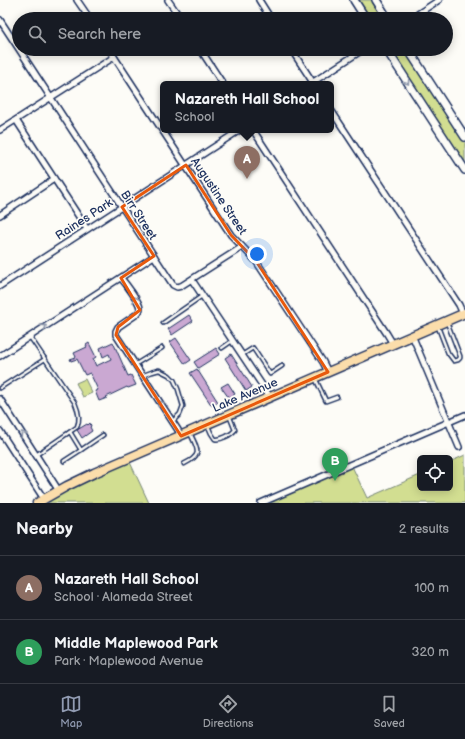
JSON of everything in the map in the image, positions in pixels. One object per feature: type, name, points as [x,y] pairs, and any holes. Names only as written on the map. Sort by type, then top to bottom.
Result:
[{"type":"main road","name":"Lake Avenue","points":[[40,501],[94,473],[412,335],[464,314]]},
{"type":"street","points":[[77,0],[85,12]]},
{"type":"street","points":[[168,0],[176,12]]},
{"type":"street","points":[[259,0],[267,12]]},
{"type":"street","points":[[354,0],[362,12]]},
{"type":"street","points":[[376,0],[384,12]]},
{"type":"street","points":[[421,12],[439,0]]},
{"type":"street","name":"Birr Street","points":[[0,20],[12,39]]},
{"type":"street","name":"Birr Street","points":[[23,56],[175,287],[181,286],[192,280]]},
{"type":"street","points":[[0,130],[114,56]]},
{"type":"street","name":"Augustine Street","points":[[114,56],[160,126]]},
{"type":"street","points":[[205,56],[221,81]]},
{"type":"street","points":[[295,56],[311,81]]},
{"type":"street","points":[[315,81],[353,56]]},
{"type":"street","points":[[391,56],[465,170]]},
{"type":"street","points":[[413,56],[465,137]]},
{"type":"street","points":[[334,115],[464,314]]},
{"type":"street","points":[[16,120],[87,229]]},
{"type":"street","name":"Augustine Street","points":[[165,133],[232,236],[256,261],[328,372]]},
{"type":"street","name":"Raines Park","points":[[0,286],[235,133]]},
{"type":"street","points":[[255,133],[388,334],[393,344]]},
{"type":"street","points":[[458,158],[465,154]]},
{"type":"street","points":[[0,215],[54,179]]},
{"type":"street","points":[[242,247],[192,280],[270,397]]},
{"type":"street","points":[[0,356],[154,256]]},
{"type":"street","points":[[121,278],[136,300],[140,311],[118,327],[116,331],[117,337],[181,436]]},
{"type":"street","points":[[412,335],[459,447]]},
{"type":"street","points":[[0,399],[59,491]]},
{"type":"street","points":[[261,503],[465,415]]},
{"type":"street","points":[[0,431],[40,501]]},
{"type":"lane","points":[[163,323],[202,296]]},
{"type":"lane","points":[[437,325],[450,356],[454,361],[458,360],[460,356],[446,321]]},
{"type":"lane","points":[[30,336],[75,402],[80,422],[77,427],[36,455]]},
{"type":"lane","points":[[222,348],[232,341]]},
{"type":"lane","points":[[135,364],[162,348]]},
{"type":"lane","points":[[242,356],[253,348],[270,374],[282,366]]},
{"type":"lane","points":[[0,388],[45,359]]},
{"type":"lane","points":[[143,376],[159,370],[169,375],[174,380],[183,406],[180,414],[172,422]]},
{"type":"lane","points":[[315,378],[326,402],[337,397]]},
{"type":"lane","points":[[208,424],[215,439],[219,440],[233,433],[235,430],[229,415]]},
{"type":"lane","points":[[70,432],[82,450]]},
{"type":"lane","points":[[184,464],[193,460],[197,453],[197,448],[189,432]]},
{"type":"lane","points":[[64,461],[103,435]]},
{"type":"highlighted area","points":[[186,165],[231,235],[256,261],[328,372],[181,436],[116,335],[118,327],[140,310],[121,278],[154,256],[122,207]]},
{"type":"green space","points":[[357,0],[373,0],[381,12],[365,12]]},
{"type":"green space","points":[[394,56],[410,56],[465,141],[465,165]]},
{"type":"green space","points":[[85,379],[92,393],[83,397],[76,383]]},
{"type":"green space","points":[[465,455],[465,503],[260,503],[351,464],[367,498],[417,476],[417,491],[453,491],[453,461]]},
{"type":"green space","points":[[128,458],[149,503],[37,503]]},
{"type":"building","points":[[189,315],[193,321],[172,335],[168,329]]},
{"type":"building","points":[[176,338],[191,360],[185,364],[170,342]]},
{"type":"building","points":[[113,342],[128,376],[131,375],[136,385],[127,387],[99,401],[95,391],[98,390],[90,373],[85,375],[77,359],[71,361],[70,359],[76,357],[74,353],[87,347],[86,345],[89,343],[96,357],[93,359],[96,366],[111,359],[109,354],[103,357],[100,348]]},
{"type":"building","points":[[216,348],[220,354],[198,368],[194,362]]},
{"type":"building","points":[[231,354],[252,387],[246,391],[225,358]]},
{"type":"building","points":[[197,369],[218,402],[212,406],[190,373]]},
{"type":"building","points":[[228,383],[235,394],[229,398],[221,387]]},
{"type":"building","points":[[90,423],[92,431],[82,438],[77,430]]},
{"type":"place","name":"Nazareth Hall School","points":[[247,179]]},
{"type":"place","name":"Middle Maplewood Park","points":[[335,481]]}]
